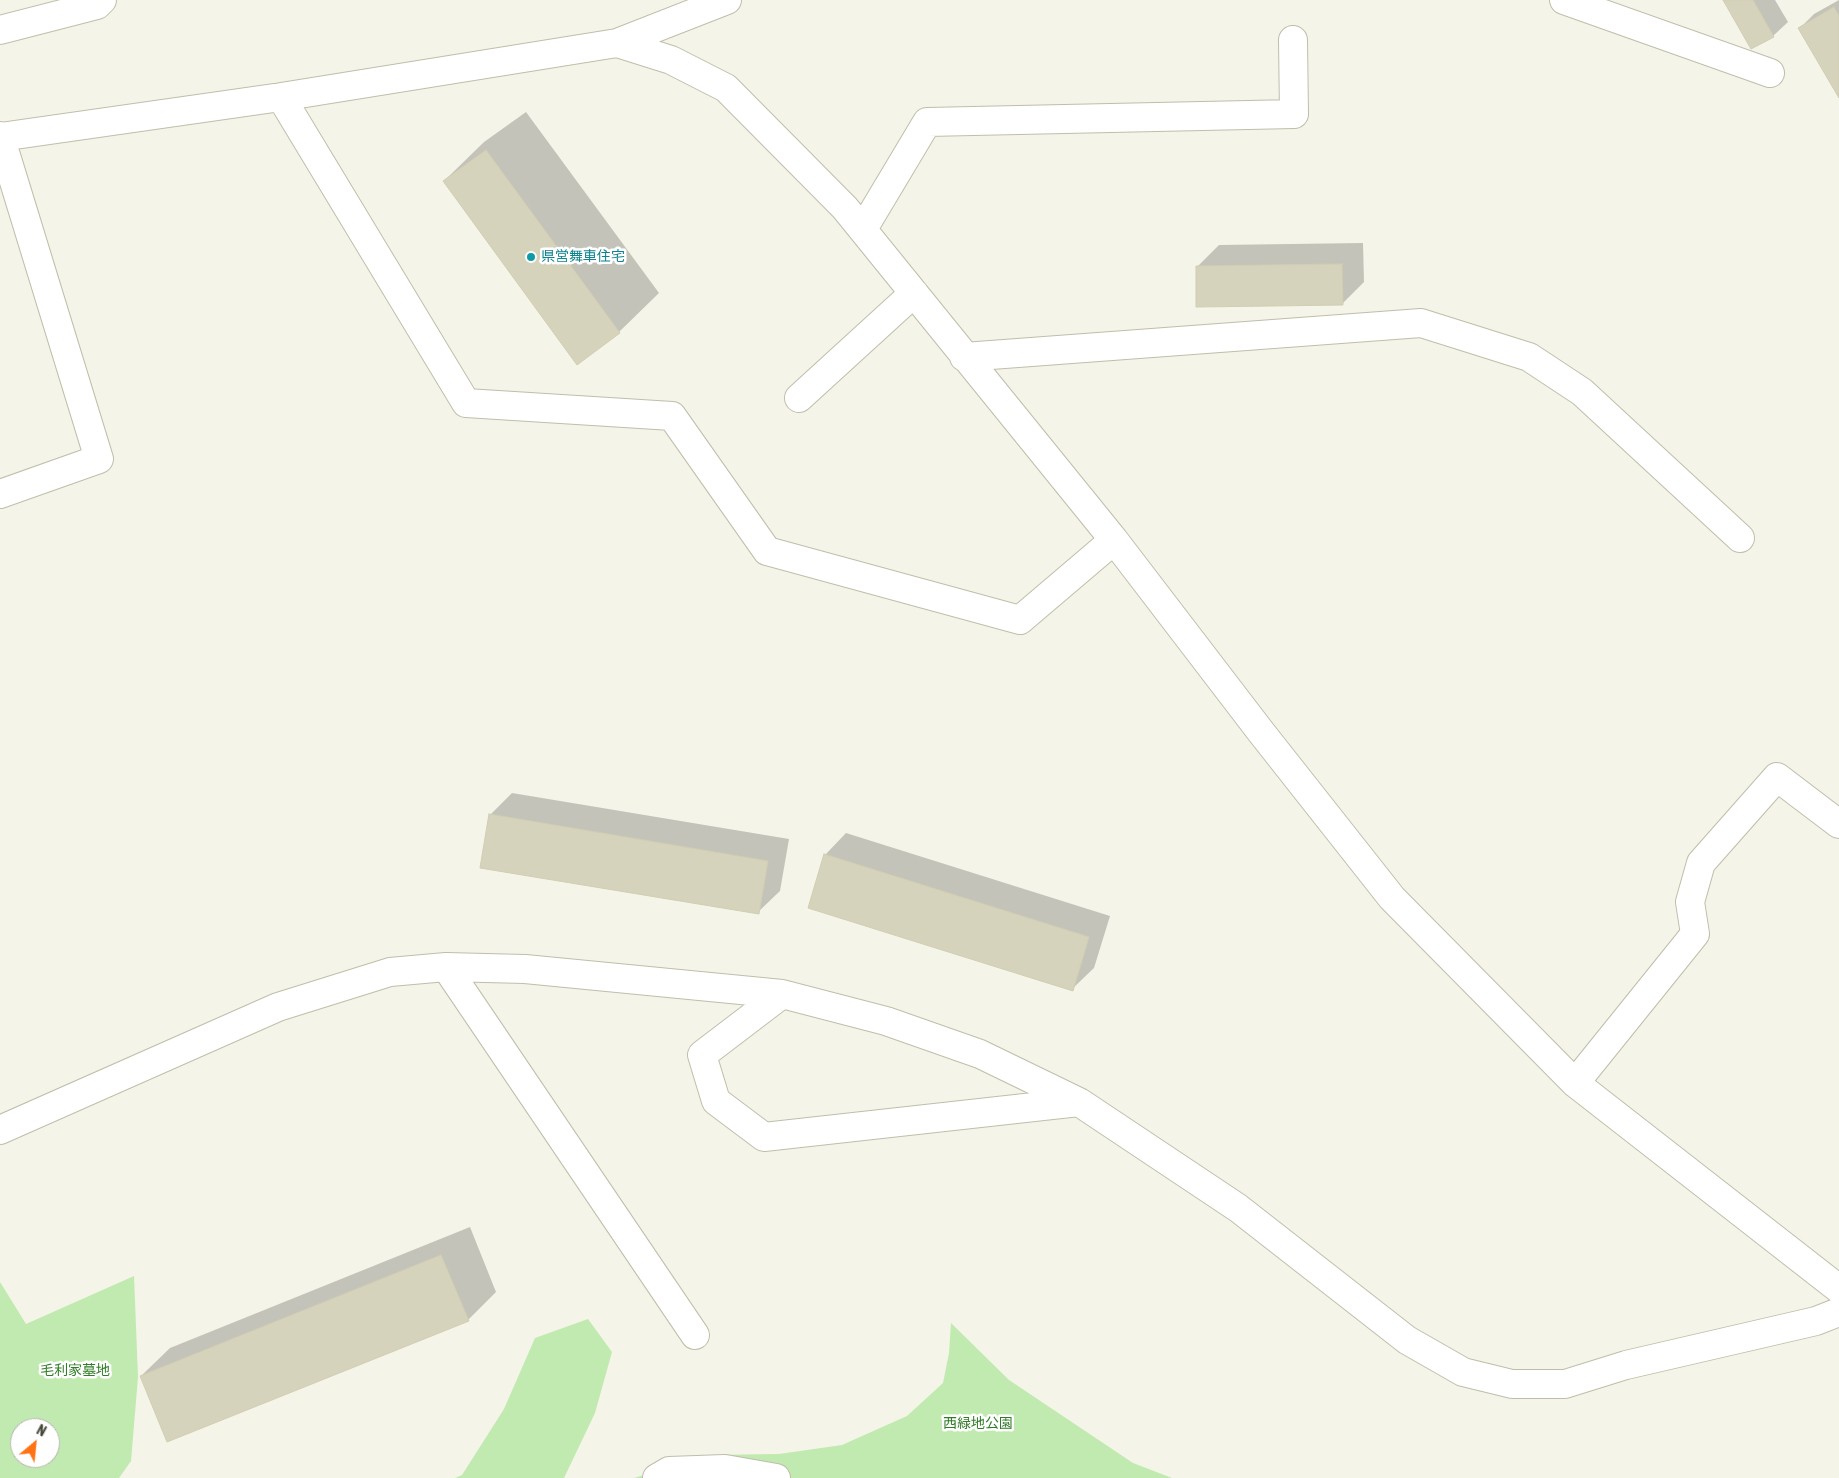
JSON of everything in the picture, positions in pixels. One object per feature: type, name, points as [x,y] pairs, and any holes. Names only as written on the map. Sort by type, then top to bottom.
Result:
[{"type":"street","points":[[0,30],[97,4],[102,0]]},
{"type":"street","points":[[0,494],[99,459],[0,137],[281,96],[617,43],[727,0]]},
{"type":"street","points":[[1564,0],[1770,73]]},
{"type":"street","points":[[863,229],[927,122],[1294,114],[1293,40]]},
{"type":"street","points":[[617,43],[671,60],[726,88],[845,208],[1114,540],[1261,732],[1392,898],[1575,1083],[1839,1289]]},
{"type":"street","points":[[281,96],[466,403],[672,416],[767,551],[1020,620],[1114,540]]},
{"type":"street","points":[[799,398],[914,293]]},
{"type":"street","points":[[964,357],[1421,323],[1529,357],[1582,392],[1740,538]]},
{"type":"street","points":[[1575,1083],[1696,934],[1690,902],[1701,863],[1777,777],[1839,824]]},
{"type":"street","points":[[446,967],[695,1336]]},
{"type":"street","points":[[0,1130],[278,1008],[390,972],[446,967],[525,969],[782,994],[886,1021],[980,1054],[1079,1102],[1238,1208],[1407,1340],[1463,1372],[1512,1384],[1565,1384],[1626,1365],[1816,1321],[1839,1312]]},
{"type":"street","points":[[782,994],[702,1055],[716,1100],[764,1138],[1079,1102]]},
{"type":"street","points":[[657,1478],[670,1471],[725,1469],[776,1478]]},
{"type":"green space","name":"毛利家墓地","points":[[134,1276],[138,1377],[131,1461],[119,1478],[0,1478],[0,1282],[26,1324]]},
{"type":"green space","points":[[588,1319],[612,1352],[595,1413],[564,1478],[455,1478],[462,1475],[504,1409],[535,1338]]},
{"type":"green space","name":"西緑地公園","points":[[951,1323],[1009,1380],[1133,1463],[1172,1478],[634,1478],[711,1455],[779,1454],[842,1445],[907,1416],[943,1383],[949,1353]]},
{"type":"building","points":[[1723,0],[1753,0],[1774,37],[1751,49]]},
{"type":"building","points":[[1834,7],[1839,16],[1839,98],[1798,28]]},
{"type":"building","name":"県営舞車住宅","points":[[486,150],[620,333],[577,365],[443,181]]},
{"type":"building","points":[[1342,264],[1343,305],[1196,307],[1196,266]]},
{"type":"building","points":[[489,814],[768,861],[759,914],[480,868]]},
{"type":"building","points":[[824,854],[1089,937],[1073,991],[808,908]]},
{"type":"building","points":[[441,1255],[469,1321],[167,1442],[140,1376]]},
{"type":"place","name":"県営舞車住宅","points":[[531,257]]}]
